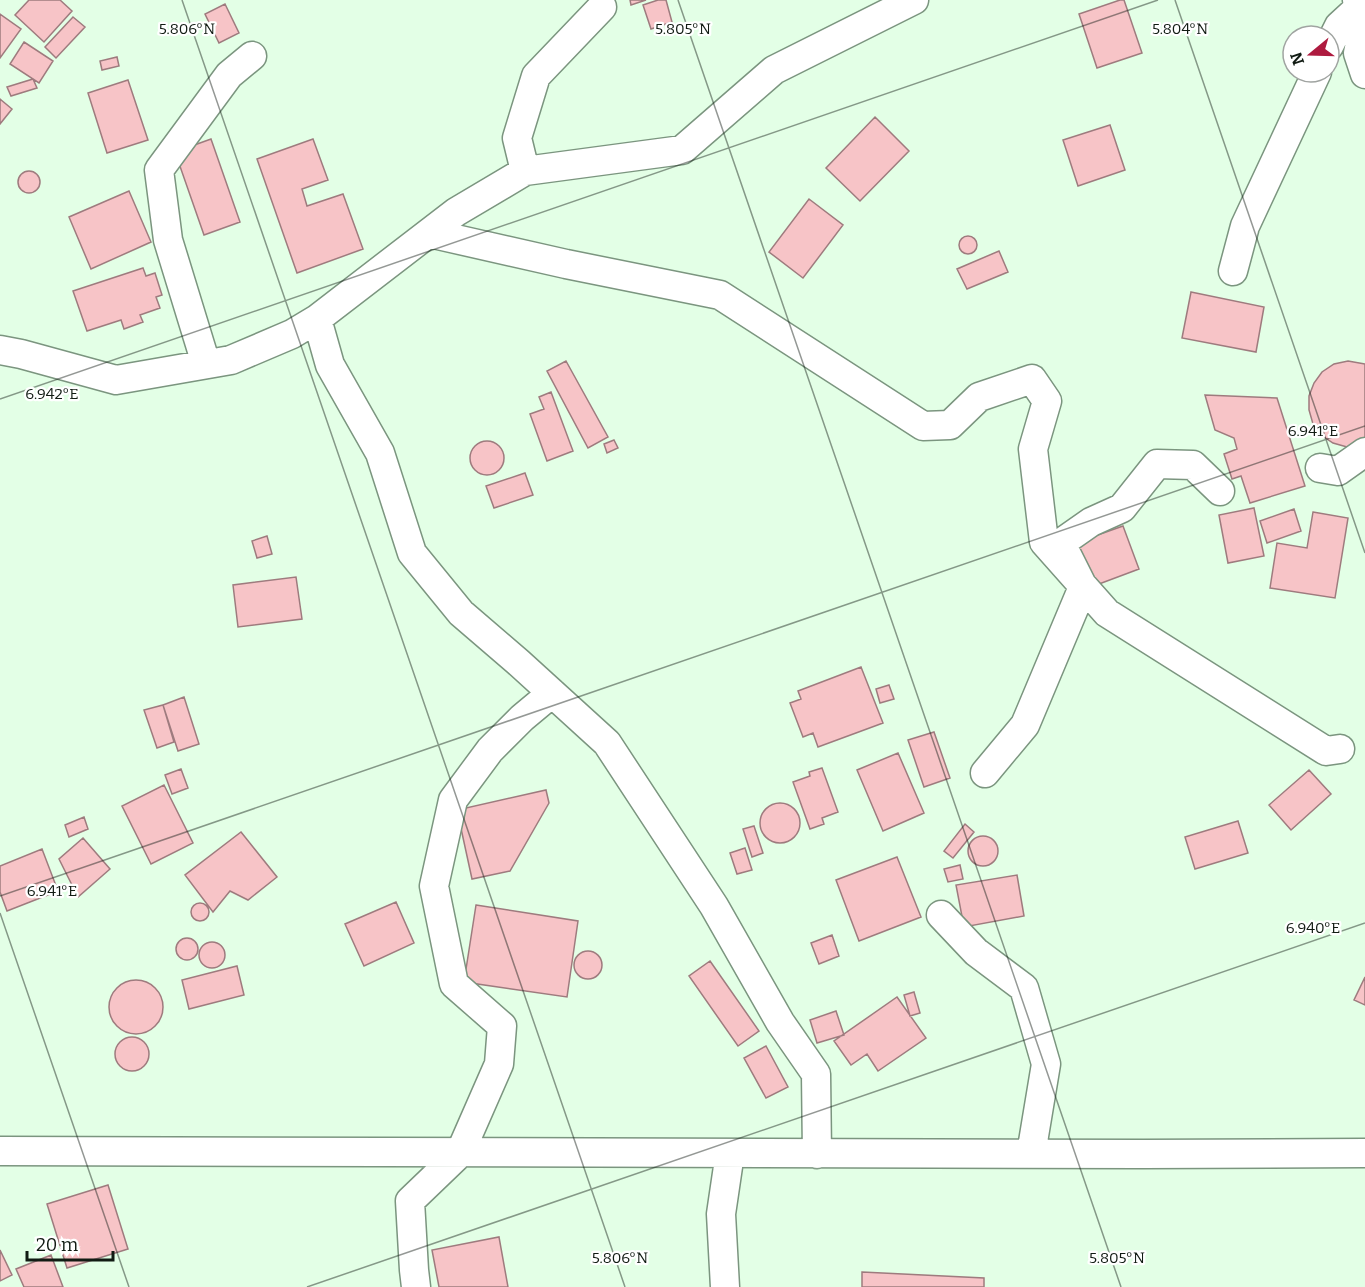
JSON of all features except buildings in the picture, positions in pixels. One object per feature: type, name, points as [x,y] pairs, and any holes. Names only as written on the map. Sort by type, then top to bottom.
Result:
[{"type":"street","points":[[0,350],[116,380],[231,360],[292,334],[317,319],[456,212],[525,171],[682,150],[774,70],[914,0]]},
{"type":"street","points":[[1341,24],[1361,2]]},
{"type":"street","points":[[1361,2],[1363,29],[1358,53],[1365,74]]},
{"type":"street","points":[[525,171],[517,138],[536,76],[602,7]]},
{"type":"street","points":[[206,364],[168,240],[159,170],[229,75],[252,56]]},
{"type":"street","points":[[1233,271],[1245,225],[1311,84]]},
{"type":"street","points":[[429,233],[720,295],[923,426],[950,425],[979,397],[1032,379],[1047,401],[1033,449],[1044,542],[1107,614],[1326,751],[1340,749]]},
{"type":"street","points":[[317,319],[330,365],[380,453],[412,553],[460,613],[607,743],[714,906],[780,1022],[816,1074],[818,1154]]},
{"type":"street","points":[[1320,468],[1338,471],[1365,452]]},
{"type":"street","points":[[985,773],[1025,725],[1083,587],[1061,543],[1091,522],[1122,508],[1157,464],[1193,465],[1220,491]]},
{"type":"street","points":[[416,1287],[410,1201],[460,1153],[499,1064],[502,1026],[454,984],[434,885],[453,800],[490,750],[522,718],[552,693]]},
{"type":"street","points":[[941,915],[976,952],[1024,988],[1046,1064],[1031,1154]]},
{"type":"street","points":[[0,1151],[730,1154],[1365,1153]]},
{"type":"street","points":[[725,1287],[721,1214],[730,1154]]}]
